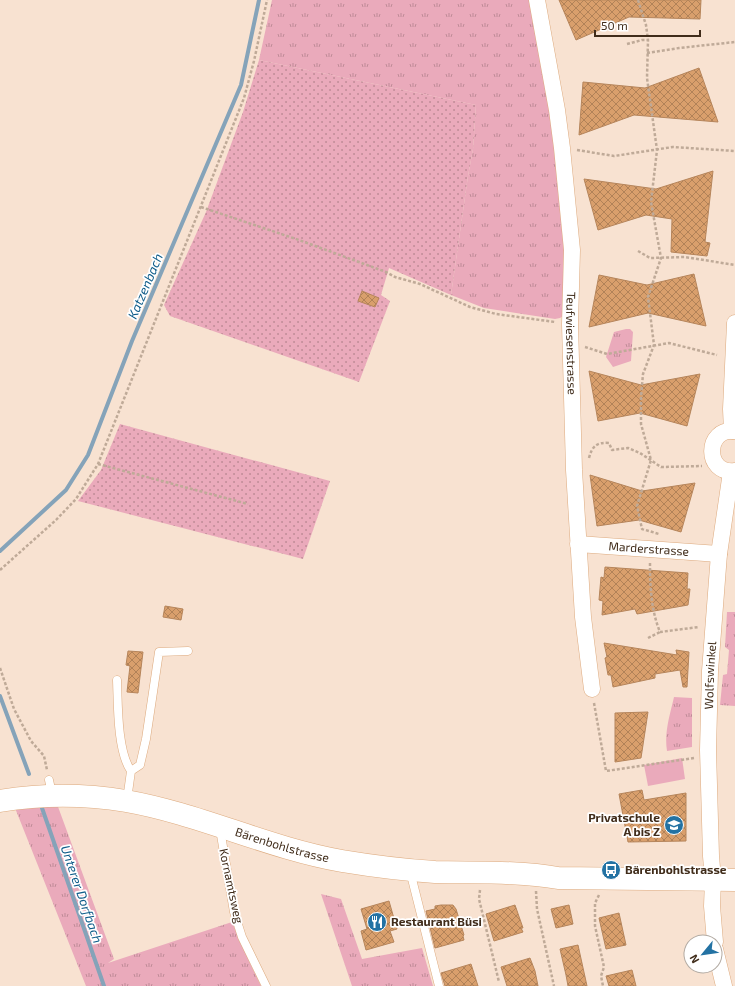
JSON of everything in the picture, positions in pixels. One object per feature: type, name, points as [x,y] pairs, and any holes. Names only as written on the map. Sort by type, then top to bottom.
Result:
[{"type":"street","name":"Teufwiesenstrasse","points":[[536,0],[550,66],[562,148],[572,250],[570,324],[574,470],[582,617],[592,689]]},
{"type":"street","points":[[733,471],[720,468],[713,459],[712,453],[713,442],[726,431],[733,431],[731,409],[735,323]]},
{"type":"street","name":"Wolfswinkel","points":[[714,934],[708,750],[710,671],[719,554],[733,471]]},
{"type":"street","name":"Marderstrasse","points":[[578,544],[719,554]]},
{"type":"street","name":"Bärenbohlstrasse","points":[[0,801],[22,797],[50,788],[94,797],[127,801],[188,817],[274,845],[311,854],[340,860],[410,870],[535,874],[558,878],[735,880]]},
{"type":"street","points":[[721,974],[724,986]]},
{"type":"lane","points":[[131,771],[140,765],[146,739],[159,652],[188,650]]},
{"type":"lane","points":[[117,680],[118,723],[126,764],[131,771],[127,801]]},
{"type":"lane","name":"Kornamtsweg","points":[[220,828],[234,912],[242,937],[266,986]]},
{"type":"lane","points":[[410,870],[439,986]]},
{"type":"path","points":[[0,570],[56,520],[76,499],[98,464],[202,207],[244,98],[254,61],[267,0]]},
{"type":"path","points":[[638,0],[646,24],[648,40],[647,78],[657,150],[651,202],[661,258],[648,297],[654,345],[643,374],[641,397],[641,424],[651,460],[637,506],[650,559],[650,585],[655,615],[660,632]]},
{"type":"path","points":[[627,44],[648,40]]},
{"type":"path","points":[[648,53],[735,42]]},
{"type":"path","points":[[562,148],[614,156],[673,147],[735,151]]},
{"type":"path","points":[[202,207],[306,242],[386,272],[395,277],[420,284],[470,307],[496,314],[570,324]]},
{"type":"path","points":[[638,251],[650,258],[684,257],[735,265]]},
{"type":"path","points":[[571,345],[582,345],[607,354],[669,343],[717,355]]},
{"type":"path","points":[[574,470],[586,465],[589,460],[591,450],[596,444],[602,442],[609,443],[612,450],[628,448],[640,453],[661,467],[704,465]]},
{"type":"path","points":[[98,464],[248,504]]},
{"type":"path","points":[[642,529],[662,535]]},
{"type":"path","points":[[648,638],[660,632],[713,626]]},
{"type":"path","points":[[0,668],[14,709],[31,741],[44,756],[50,788]]},
{"type":"path","points":[[592,689],[606,771],[696,758]]},
{"type":"path","points":[[536,885],[537,909],[554,986]]},
{"type":"path","points":[[481,887],[478,899],[499,982]]},
{"type":"path","points":[[600,893],[595,903],[595,926],[604,967],[601,976],[603,986]]},
{"type":"green space","points":[[272,0],[532,0],[567,222],[563,316],[555,319],[484,308],[451,295],[473,149],[476,105],[259,60]]},
{"type":"green space","points":[[259,60],[476,105],[473,149],[451,295],[389,268],[381,295],[390,301],[359,382],[170,316],[164,305],[206,212],[243,112]]},
{"type":"green space","points":[[630,329],[633,332],[631,361],[613,367],[606,357],[614,332]]},
{"type":"green space","points":[[120,424],[330,481],[303,559],[78,501],[101,470]]},
{"type":"green space","points":[[727,612],[735,612],[735,706],[720,705],[723,675],[727,674],[729,650],[725,647]]},
{"type":"green space","points":[[674,697],[692,698],[692,747],[667,751],[667,730]]},
{"type":"green space","points":[[682,758],[685,779],[648,786],[644,765]]},
{"type":"green space","points":[[57,804],[114,959],[108,963],[232,922],[261,986],[86,986],[15,808]]},
{"type":"green space","points":[[321,894],[341,899],[362,959],[422,948],[433,986],[352,986]]},
{"type":"building","points":[[559,0],[701,0],[700,19],[629,17],[576,40]]},
{"type":"building","points":[[699,68],[718,122],[634,115],[579,135],[583,82],[645,88]]},
{"type":"building","points":[[713,171],[705,242],[710,243],[707,256],[671,252],[672,219],[646,215],[598,230],[584,179],[656,189]]},
{"type":"building","points":[[694,274],[706,326],[648,313],[589,327],[599,275],[647,285]]},
{"type":"building","points":[[362,291],[379,298],[375,307],[358,301]]},
{"type":"building","points":[[589,371],[641,385],[700,374],[687,426],[640,413],[598,421]]},
{"type":"building","points":[[590,475],[642,491],[695,483],[681,532],[639,520],[597,526]]},
{"type":"building","points":[[605,567],[688,573],[687,589],[690,589],[688,605],[637,614],[635,609],[602,615],[603,601],[599,600],[601,577],[604,578]]},
{"type":"building","points":[[165,606],[183,609],[181,620],[163,617]]},
{"type":"building","points":[[604,643],[677,655],[676,650],[689,652],[687,687],[683,687],[680,670],[655,674],[655,678],[613,687],[611,675],[608,675],[605,658],[607,657]]},
{"type":"building","points":[[128,651],[143,652],[138,693],[127,692],[130,666],[126,665]]},
{"type":"building","points":[[648,712],[641,758],[615,762],[615,713]]},
{"type":"building","points":[[642,790],[644,800],[686,793],[686,841],[628,842],[619,794]]},
{"type":"building","points":[[389,901],[397,929],[390,931],[394,942],[366,950],[361,931],[367,929],[361,909]]},
{"type":"building","points":[[453,905],[456,909],[464,935],[464,940],[435,948],[426,911],[435,909],[435,906]]},
{"type":"building","points":[[515,905],[523,932],[494,941],[486,914]]},
{"type":"building","points":[[569,905],[573,924],[556,928],[551,909]]},
{"type":"building","points":[[619,913],[626,945],[606,949],[599,918]]},
{"type":"building","points":[[578,945],[587,986],[568,986],[560,949]]},
{"type":"building","points":[[530,958],[535,971],[538,986],[507,986],[501,967]]},
{"type":"building","points":[[471,964],[478,986],[445,986],[441,973]]},
{"type":"building","points":[[632,970],[636,986],[609,986],[606,976]]},
{"type":"waterway","name":"Katzenbach","points":[[0,551],[66,490],[88,455],[132,341],[241,85],[259,0]]},
{"type":"waterway","name":"Unterer Dorfbach","points":[[0,696],[29,774]]},
{"type":"waterway","name":"Unterer Dorfbach","points":[[42,808],[104,986]]},
{"type":"place","name":"Privatschule A bis Z","points":[[674,825]]},
{"type":"place","name":"Bärenbohlstrasse","points":[[611,870]]},
{"type":"place","name":"Restaurant Büsi","points":[[377,922]]}]
